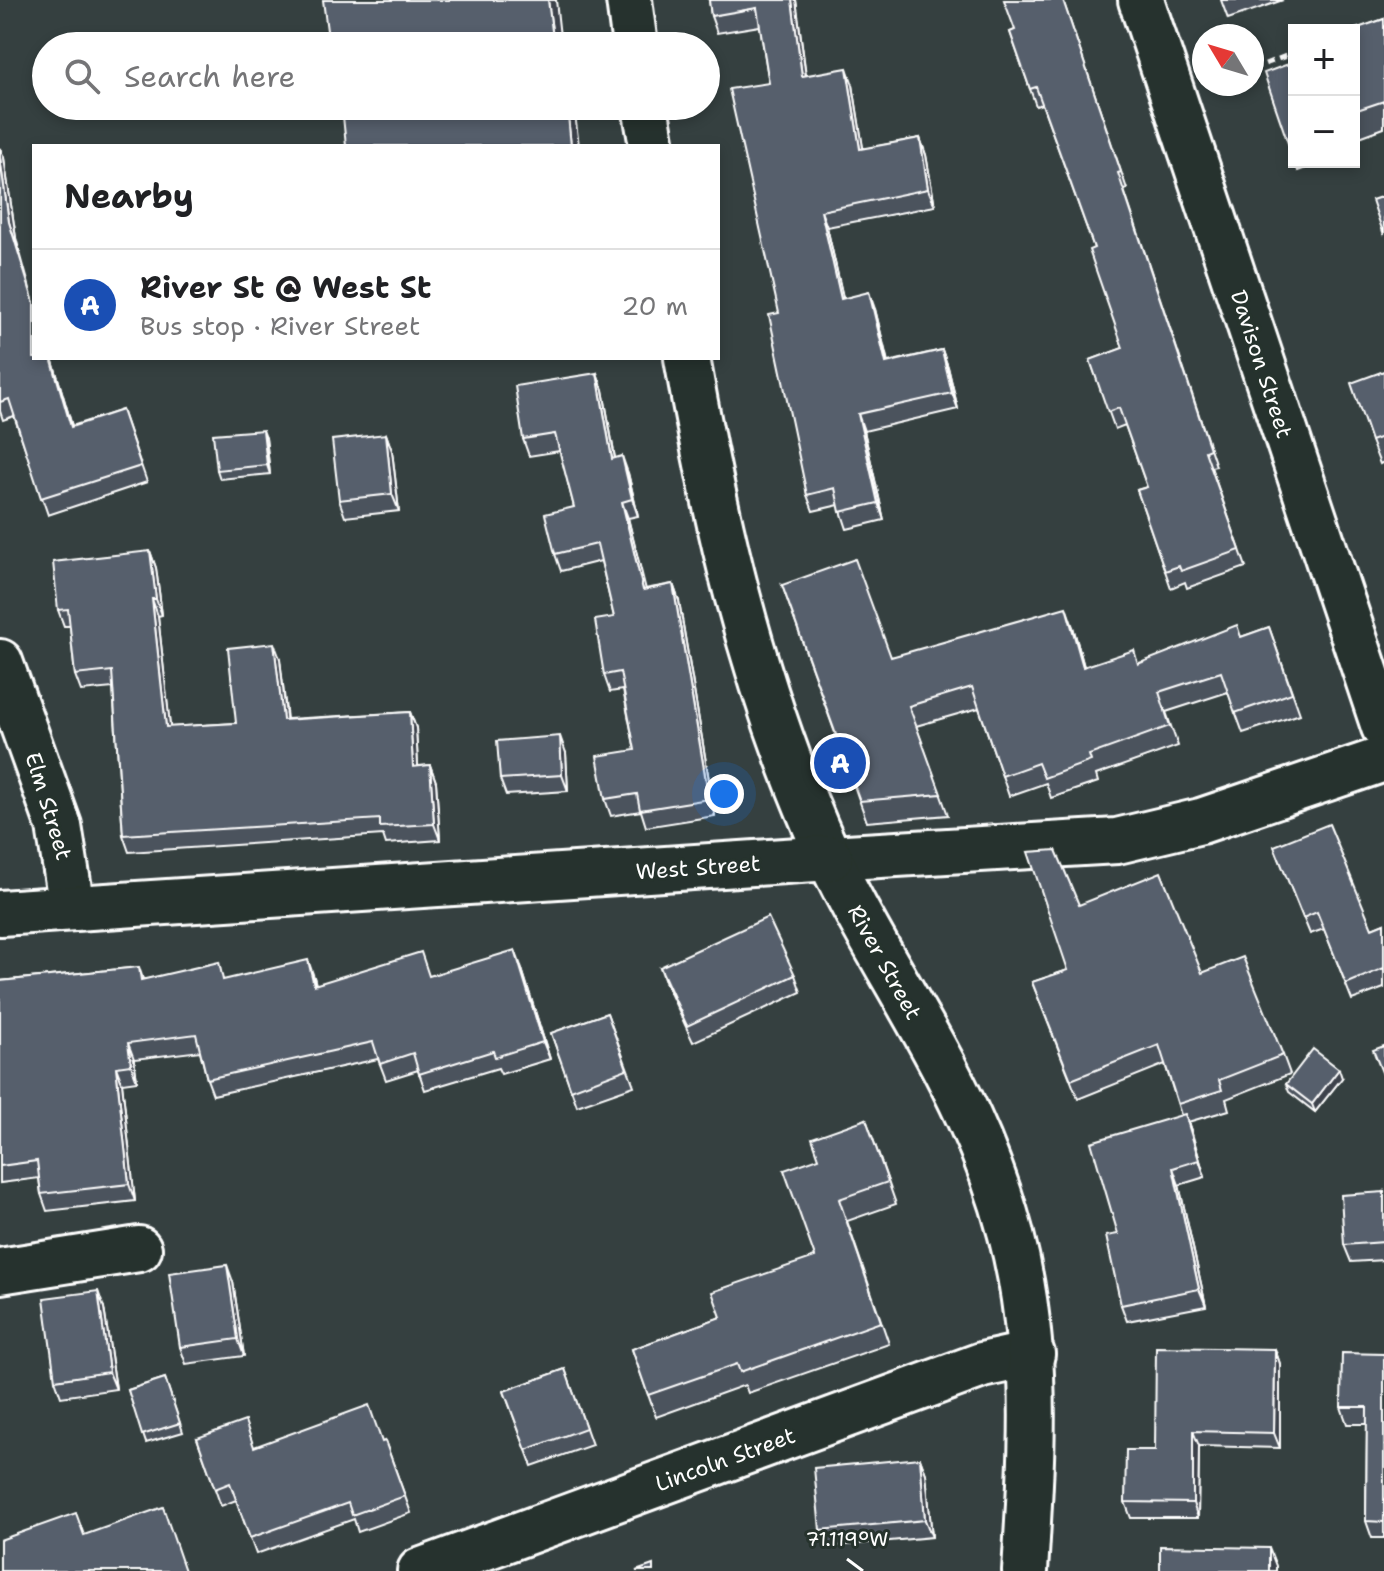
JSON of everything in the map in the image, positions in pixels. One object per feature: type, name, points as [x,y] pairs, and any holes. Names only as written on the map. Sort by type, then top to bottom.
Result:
[{"type":"street","points":[[629,0],[633,32]]},
{"type":"street","name":"Davison Street","points":[[1141,0],[1384,727]]},
{"type":"street","points":[[647,120],[652,144]]},
{"type":"street","name":"River Street","points":[[687,360],[715,515],[741,615],[804,797],[830,858],[949,1078],[985,1154],[1013,1236],[1032,1354],[1034,1436],[1025,1571]]},
{"type":"street","name":"Elm Street","points":[[0,662],[59,826],[69,870],[72,908]]},
{"type":"street","name":"West Street","points":[[0,913],[1117,841],[1201,821],[1384,759]]},
{"type":"street","points":[[0,1271],[139,1249]]},
{"type":"street","name":"Lincoln Street","points":[[420,1571],[982,1365],[1032,1354]]},
{"type":"path","points":[[1264,64],[1288,55]]},
{"type":"building","points":[[323,0],[548,0],[552,32],[327,32]]},
{"type":"building","points":[[709,0],[792,0],[802,76],[847,68],[860,149],[920,138],[928,189],[821,211],[841,299],[869,292],[886,363],[942,350],[952,393],[858,414],[878,503],[840,512],[835,488],[807,495],[769,315],[779,313],[729,89],[769,83],[757,8],[711,16]]},
{"type":"building","points":[[1004,0],[1063,0],[1210,449],[1205,451],[1240,550],[1181,571],[1179,566],[1165,571],[1137,490],[1147,487],[1119,408],[1108,412],[1090,360],[1123,348],[1089,250],[1094,248],[1036,87],[1030,89],[1010,32],[1015,30]]},
{"type":"building","points":[[1384,19],[1384,101],[1360,109],[1360,96],[1360,27]]},
{"type":"building","points":[[1288,64],[1288,143],[1264,73]]},
{"type":"building","points":[[343,120],[568,120],[571,144],[346,144]]},
{"type":"building","points":[[0,158],[9,222],[32,297],[32,360],[52,360],[71,427],[122,410],[141,466],[41,498],[9,399],[0,402]]},
{"type":"building","points":[[1384,196],[1384,235],[1372,200]]},
{"type":"building","points":[[1384,371],[1384,444],[1382,437],[1371,441],[1351,383]]},
{"type":"building","points":[[597,373],[612,459],[622,456],[632,499],[622,502],[643,590],[673,584],[709,799],[640,810],[637,794],[605,799],[597,756],[635,750],[620,672],[604,675],[595,620],[614,617],[597,544],[555,554],[545,514],[574,507],[555,434],[523,439],[515,386]]},
{"type":"building","points":[[263,430],[267,465],[217,470],[213,434]]},
{"type":"building","points":[[386,434],[392,494],[339,500],[332,440]]},
{"type":"building","points":[[150,551],[166,727],[236,723],[228,648],[274,643],[283,720],[410,712],[413,767],[430,765],[434,824],[380,827],[380,819],[123,835],[112,671],[75,675],[68,609],[58,610],[53,562]]},
{"type":"building","points":[[855,559],[891,657],[1066,607],[1083,667],[1134,650],[1138,664],[1237,625],[1241,637],[1269,627],[1292,693],[1235,713],[1221,672],[1159,692],[1170,726],[1089,755],[1091,761],[1044,778],[1038,763],[1002,776],[972,687],[909,706],[941,794],[860,801],[782,585]]},
{"type":"building","points":[[560,736],[562,775],[500,779],[497,741]]},
{"type":"building","points":[[1329,824],[1372,928],[1384,923],[1384,968],[1346,984],[1317,912],[1303,918],[1274,846]]},
{"type":"building","points":[[1056,850],[1079,905],[1161,872],[1202,973],[1243,957],[1283,1055],[1219,1080],[1222,1090],[1178,1104],[1159,1045],[1071,1080],[1032,982],[1068,970],[1028,852]]},
{"type":"building","points":[[768,917],[795,975],[687,1026],[660,967]]},
{"type":"building","points":[[515,950],[543,1042],[495,1057],[493,1051],[419,1074],[413,1053],[380,1064],[373,1042],[207,1079],[196,1034],[128,1043],[131,1065],[116,1067],[129,1184],[41,1194],[37,1161],[0,1166],[0,981],[139,967],[141,980],[219,962],[223,980],[308,960],[314,985],[421,952],[429,976]]},
{"type":"building","points":[[607,1013],[627,1069],[571,1090],[551,1033]]},
{"type":"building","points":[[1384,1046],[1384,1077],[1373,1050]]},
{"type":"building","points":[[1313,1049],[1339,1069],[1312,1104],[1286,1084]]},
{"type":"building","points":[[1185,1114],[1199,1160],[1173,1168],[1199,1289],[1121,1305],[1106,1236],[1118,1234],[1091,1142]]},
{"type":"building","points":[[866,1119],[888,1182],[839,1199],[881,1322],[740,1372],[737,1364],[648,1395],[632,1349],[721,1317],[712,1292],[815,1257],[784,1170],[819,1158],[812,1138]]},
{"type":"building","points":[[1384,1192],[1384,1242],[1344,1245],[1341,1195]]},
{"type":"building","points":[[227,1265],[238,1339],[180,1347],[169,1273]]},
{"type":"building","points":[[98,1291],[109,1372],[55,1380],[44,1298]]},
{"type":"building","points":[[1156,1347],[1275,1349],[1274,1433],[1193,1431],[1193,1503],[1125,1502],[1126,1450],[1155,1450]]},
{"type":"building","points":[[1342,1353],[1384,1354],[1384,1522],[1366,1521],[1367,1407],[1341,1407]]},
{"type":"building","points":[[565,1369],[586,1428],[526,1450],[504,1391]]},
{"type":"building","points":[[165,1378],[180,1423],[142,1435],[128,1390]]},
{"type":"building","points":[[369,1405],[405,1496],[352,1515],[348,1503],[250,1538],[230,1483],[215,1489],[197,1438],[245,1421],[254,1447]]},
{"type":"building","points":[[920,1458],[925,1520],[820,1530],[814,1468]]},
{"type":"building","points":[[163,1507],[185,1571],[0,1571],[0,1540],[76,1513],[84,1535]]},
{"type":"building","points":[[1160,1546],[1269,1548],[1269,1571],[1160,1571]]},
{"type":"building","points":[[653,1565],[653,1571],[636,1571]]},
{"type":"place","name":"River St @ West St","points":[[840,763]]}]
